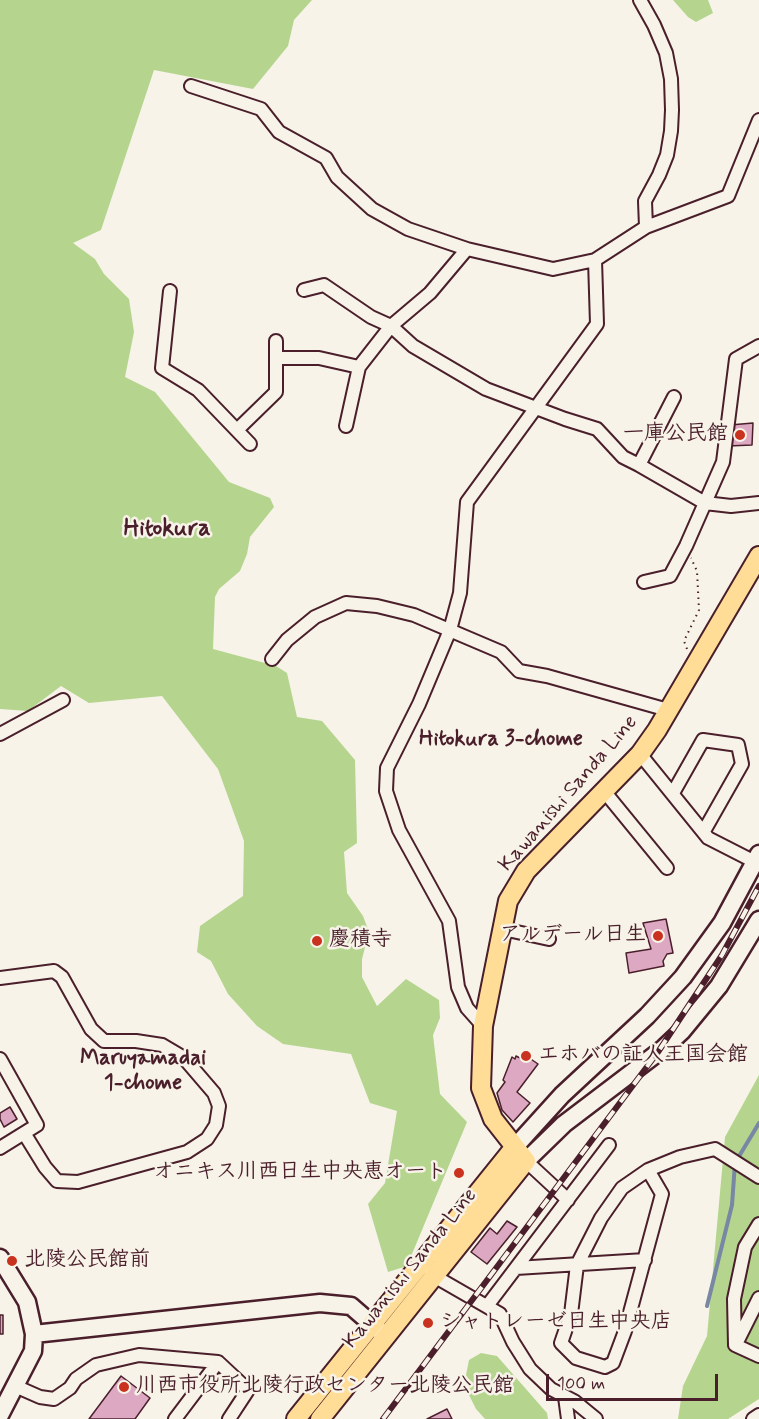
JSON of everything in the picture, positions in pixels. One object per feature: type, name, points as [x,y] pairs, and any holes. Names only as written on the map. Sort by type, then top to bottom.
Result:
[{"type":"main road","name":"Kawanishi Sanda Line","points":[[296,1419],[379,1331],[520,1155],[493,1119],[481,1088],[483,1026],[508,902],[526,871],[640,754],[759,556]]},
{"type":"main road","name":"Kawanishi Sanda Line","points":[[320,1419],[379,1331]]},
{"type":"street","points":[[640,0],[666,53],[671,79],[672,110],[667,155],[659,176],[645,201],[646,227]]},
{"type":"street","points":[[191,86],[261,109],[279,132],[326,158],[337,177],[372,209],[408,229],[467,249],[553,269],[595,260],[646,227],[728,196],[759,120]]},
{"type":"street","points":[[346,426],[359,367],[391,326],[430,293],[467,249]]},
{"type":"street","points":[[483,1026],[467,1008],[458,987],[449,921],[399,830],[386,791],[387,768],[419,704],[450,630],[460,593],[467,502],[597,324],[595,260]]},
{"type":"street","points":[[304,290],[324,285],[371,317],[391,326],[413,346],[486,389],[597,429],[623,458],[705,503],[731,506],[759,503]]},
{"type":"street","points":[[170,291],[162,368],[198,390],[250,444]]},
{"type":"street","points":[[237,430],[276,392],[276,341]]},
{"type":"street","points":[[644,582],[670,576],[686,546],[723,462],[736,359],[759,346]]},
{"type":"street","points":[[276,358],[319,358],[359,367]]},
{"type":"street","points":[[639,465],[674,397]]},
{"type":"street","points":[[272,659],[287,640],[315,617],[346,603],[377,606],[414,615],[501,652],[519,671],[547,676],[668,710]]},
{"type":"street","points":[[0,734],[63,700]]},
{"type":"street","points":[[673,793],[704,740],[738,744],[742,764],[704,831]]},
{"type":"street","points":[[520,1155],[562,1095],[647,1016],[696,962],[722,923],[757,858],[708,838],[640,754]]},
{"type":"street","points":[[604,791],[667,868]]},
{"type":"street","points":[[520,1155],[664,1048],[682,1031],[719,986],[759,920]]},
{"type":"street","points":[[503,929],[549,939]]},
{"type":"street","points":[[0,978],[54,971],[62,977],[91,1029],[104,1041],[136,1041],[162,1045],[184,1058],[214,1093],[219,1106],[216,1125],[207,1139],[187,1152],[78,1182],[57,1181],[45,1167],[24,1133]]},
{"type":"street","points":[[0,1059],[37,1125],[0,1148]]},
{"type":"street","points":[[593,1065],[590,1073],[593,1082],[600,1088],[608,1089]]},
{"type":"street","points":[[487,1306],[609,1145]]},
{"type":"street","points":[[648,1170],[662,1194],[626,1331],[613,1363],[605,1367],[576,1358],[561,1342],[571,1314],[577,1265],[601,1218],[622,1188],[648,1170],[680,1157],[715,1149],[759,1177]]},
{"type":"street","points":[[520,1155],[568,1200]]},
{"type":"street","points":[[735,1345],[734,1299],[745,1247],[759,1224]]},
{"type":"street","points":[[0,1258],[27,1302],[34,1334],[33,1351],[0,1415]]},
{"type":"street","points":[[516,1268],[645,1260]]},
{"type":"street","points":[[428,1270],[500,1314],[513,1342],[530,1369],[551,1389],[574,1401],[596,1419]]},
{"type":"street","points":[[735,1345],[759,1298]]},
{"type":"street","points":[[34,1334],[320,1303],[351,1306],[379,1331]]},
{"type":"street","points":[[735,1345],[759,1356]]},
{"type":"street","points":[[15,1386],[40,1398],[54,1398],[70,1388],[76,1379],[96,1365],[139,1355],[218,1362],[248,1390],[229,1419]]},
{"type":"street","points":[[175,1419],[218,1362]]},
{"type":"street","points":[[565,1397],[568,1419]]},
{"type":"street","points":[[753,1419],[759,1415]]},
{"type":"path","points":[[686,546],[697,571],[699,610],[684,641],[693,669]]},
{"type":"green space","points":[[0,0],[312,0],[294,20],[288,46],[253,89],[154,70],[101,230],[73,243],[95,259],[104,274],[129,299],[134,332],[125,377],[155,392],[229,482],[270,498],[274,507],[250,537],[247,554],[240,571],[219,589],[215,597],[213,649],[276,666],[287,673],[297,717],[322,721],[355,760],[357,843],[344,852],[347,893],[363,916],[369,932],[362,959],[362,977],[377,1006],[406,979],[439,1000],[440,1018],[433,1035],[440,1094],[467,1122],[407,1266],[388,1272],[368,1204],[385,1183],[397,1111],[370,1103],[351,1054],[283,1044],[257,1026],[228,994],[211,961],[197,952],[200,926],[243,896],[244,841],[218,769],[162,696],[89,703],[61,686],[28,711],[0,709]]},
{"type":"green space","points":[[673,0],[708,0],[713,13],[696,22],[688,17]]},
{"type":"green space","points":[[759,1075],[759,1399],[728,1419],[678,1419],[683,1386],[707,1336],[725,1137]]},
{"type":"green space","points":[[481,1353],[497,1356],[547,1413],[548,1419],[485,1419],[476,1409],[464,1385],[469,1360]]},
{"type":"building","name":"一庫公民館","points":[[753,423],[752,445],[728,446],[730,425]]},
{"type":"building","name":"アルデール日生","points":[[666,919],[673,953],[667,954],[663,961],[664,966],[629,973],[626,953],[651,949],[643,923]]},
{"type":"building","points":[[525,1055],[538,1064],[517,1092],[530,1103],[513,1122],[502,1110],[497,1093],[505,1082],[503,1080],[512,1057],[522,1059]]},
{"type":"building","points":[[10,1107],[17,1119],[4,1127],[0,1113]]},
{"type":"building","points":[[507,1221],[517,1227],[487,1264],[471,1252],[490,1228],[497,1234]]},
{"type":"building","points":[[0,1315],[3,1315],[3,1334],[0,1334]]},
{"type":"building","name":"川西市役所北陵行政センター北陵公民館","points":[[121,1376],[150,1398],[135,1419],[89,1419]]},
{"type":"building","points":[[447,1409],[452,1419],[427,1419]]},
{"type":"waterway","points":[[707,1306],[732,1205],[735,1163],[759,1123]]},
{"type":"railway","points":[[383,1419],[658,1052],[722,955],[759,886]]},
{"type":"place","name":"一庫公民館","points":[[740,435]]},
{"type":"place","name":"アルデール日生","points":[[658,936]]},
{"type":"place","name":"慶積寺","points":[[317,941]]},
{"type":"place","name":"エホバの証人王国会館","points":[[526,1056]]},
{"type":"place","name":"オニキス川西日生中央恵オート","points":[[459,1173]]},
{"type":"place","name":"北陵公民館前","points":[[12,1261]]},
{"type":"place","name":"シャトレーゼ日生中央店","points":[[428,1323]]},
{"type":"place","name":"川西市役所北陵行政センター北陵公民館","points":[[124,1387]]},
{"type":"district","name":"Hitokura","points":[[167,530]]},
{"type":"district","name":"Hitokura 3-chome","points":[[501,740]]},
{"type":"district","name":"Maruyamadai 1-chome","points":[[143,1072]]}]
